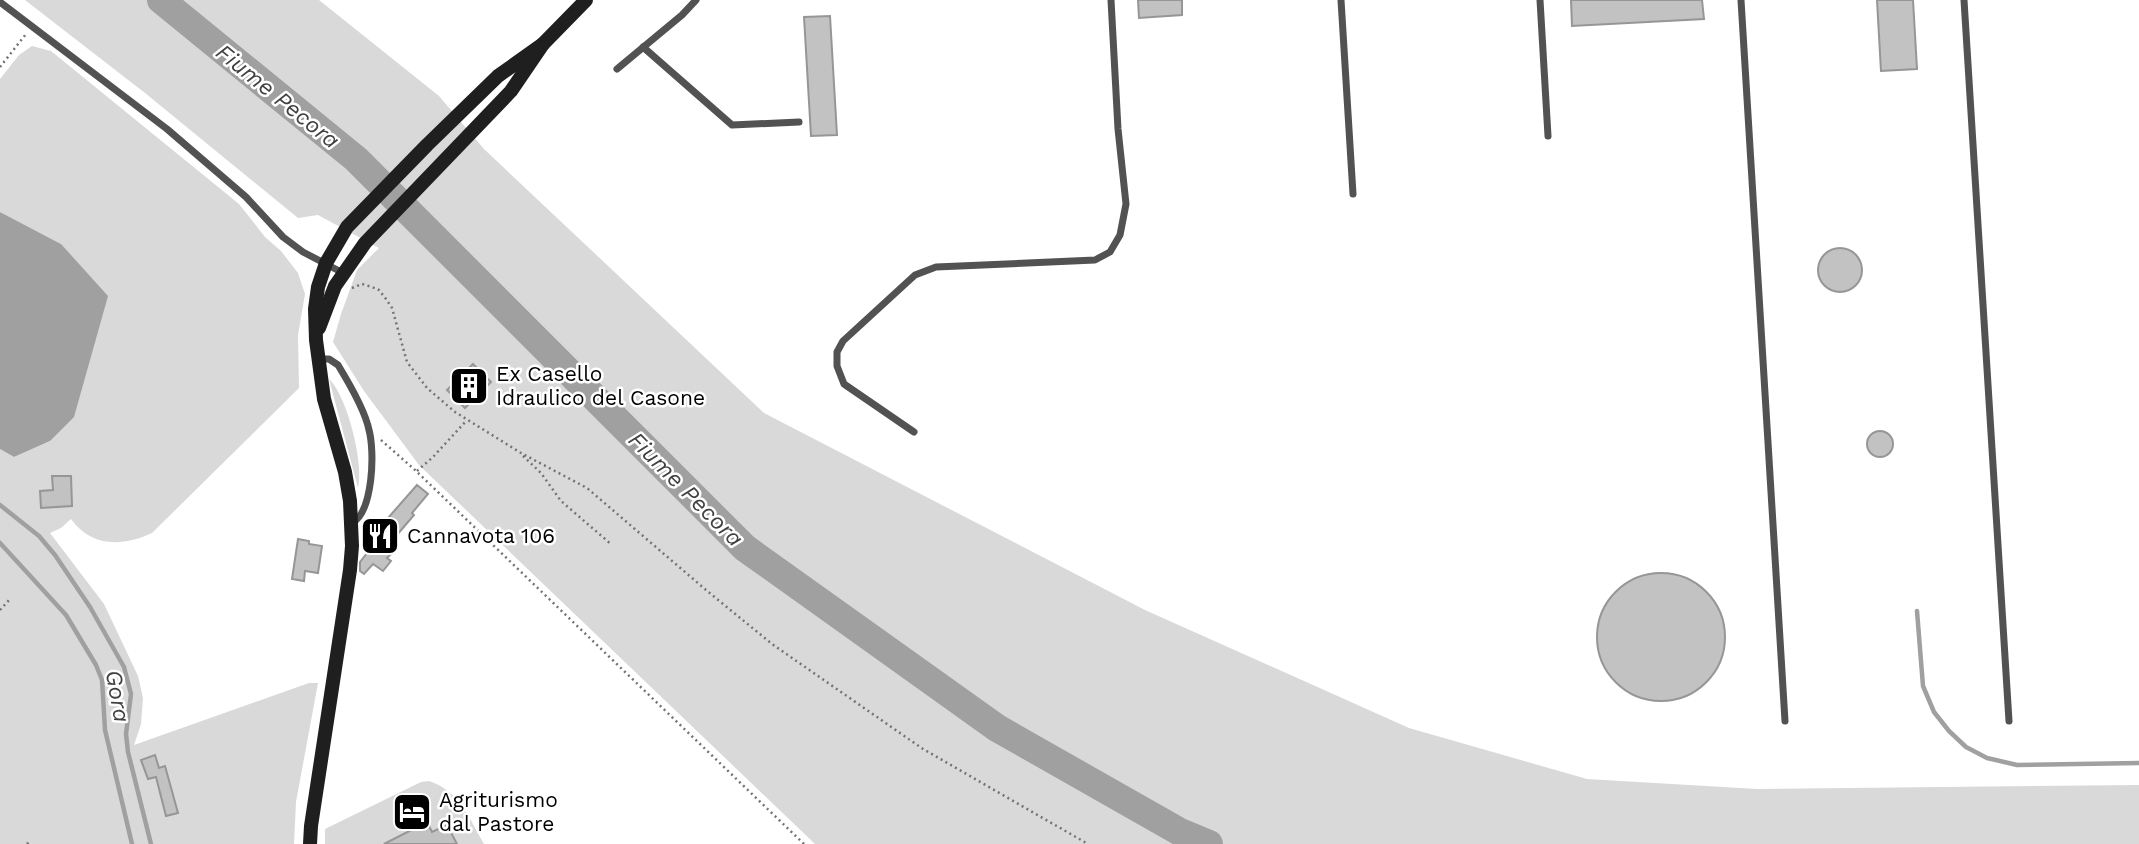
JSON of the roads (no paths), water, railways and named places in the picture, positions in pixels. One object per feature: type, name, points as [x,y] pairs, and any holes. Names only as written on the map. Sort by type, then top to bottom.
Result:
[{"type":"street","points":[[316,340],[330,298],[365,243],[511,91],[543,44],[586,0]]},
{"type":"street","points":[[310,844],[350,570],[352,524],[345,472],[324,399],[317,359],[314,309],[318,287],[326,263],[347,227],[498,76],[543,44]]},
{"type":"lane","points":[[617,69],[696,0]]},
{"type":"lane","points":[[914,432],[844,384],[837,366],[837,352],[843,341],[915,275],[936,267],[1095,260],[1110,252],[1120,235],[1126,204],[1118,129],[1111,0]]},
{"type":"lane","points":[[1341,0],[1353,194]]},
{"type":"lane","points":[[1540,0],[1548,136]]},
{"type":"lane","points":[[1741,0],[1785,721]]},
{"type":"lane","points":[[1964,0],[2009,721]]},
{"type":"lane","points":[[0,2],[167,129],[246,197],[283,237],[303,252],[343,274]]},
{"type":"lane","points":[[643,47],[732,125],[799,122]]},
{"type":"lane","points":[[317,359],[329,359],[338,365],[369,428],[371,461],[366,502],[359,519],[352,524]]},
{"type":"waterway","name":"Fiume Pecora","points":[[161,0],[356,159],[745,548],[997,728],[1180,832],[1209,844]]},
{"type":"waterway","points":[[0,505],[39,536],[55,555],[90,607],[124,667],[131,694],[126,734],[128,752],[151,844]]},
{"type":"waterway","name":"Gora","points":[[0,543],[66,615],[96,665],[102,680],[105,730],[132,844]]},
{"type":"waterway","points":[[1917,611],[1923,686],[1934,712],[1966,747],[1987,758],[2017,765],[2139,763]]},
{"type":"place","name":"Ex Casello Idraulico del Casone","points":[[469,386]]},
{"type":"place","name":"Cannavota 106","points":[[380,536]]},
{"type":"place","name":"Agriturismo dal Pastore","points":[[412,812]]}]
